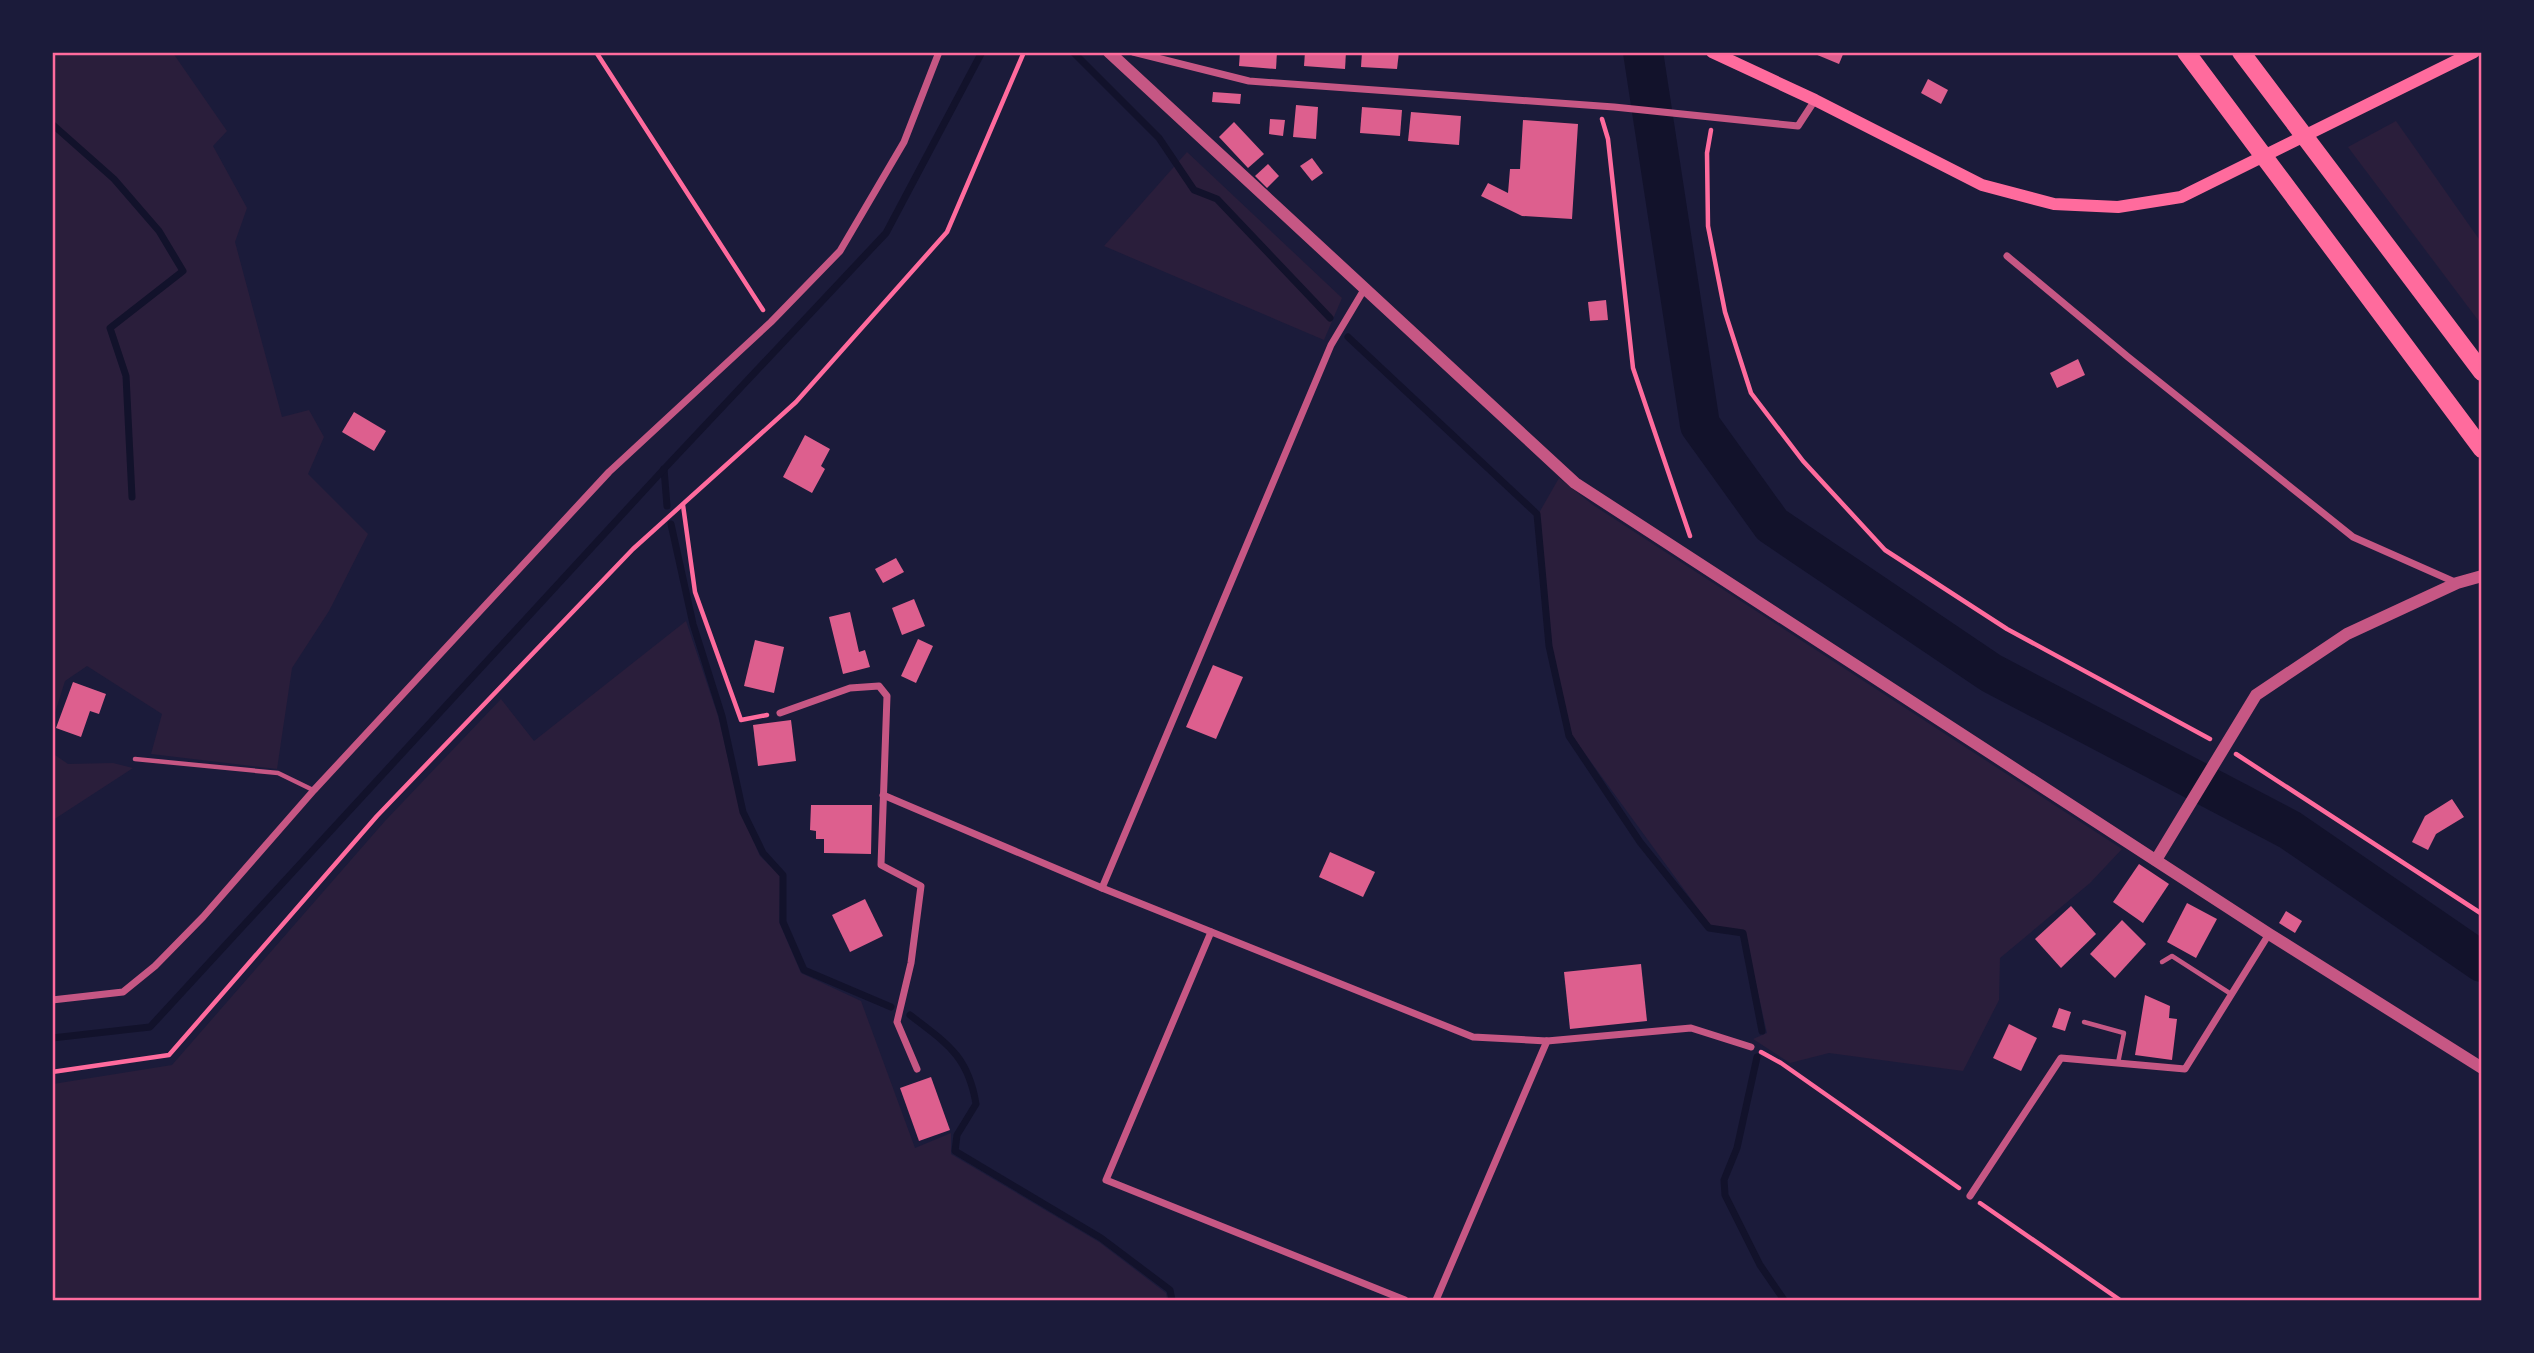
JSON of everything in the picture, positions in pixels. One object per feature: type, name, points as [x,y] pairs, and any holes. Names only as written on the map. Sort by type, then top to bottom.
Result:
[{"type":"highway","points":[[2186,52],[2482,449]]},
{"type":"highway","points":[[2245,57],[2482,372]]},
{"type":"main road","points":[[1712,52],[1815,100],[1982,185],[2054,204],[2118,207],[2180,197],[2474,52]]},
{"type":"street","points":[[52,1000],[123,992],[155,966],[203,917],[314,790],[609,472],[771,322],[840,251],[904,142],[939,52]]},
{"type":"street","points":[[1109,52],[1575,483],[2269,934],[2482,1068]]},
{"type":"street","points":[[1133,52],[1249,81],[1614,107],[1798,126],[1815,100]]},
{"type":"street","points":[[2007,256],[2128,357],[2353,537],[2457,583]]},
{"type":"street","points":[[1102,888],[1331,345],[1365,288]]},
{"type":"street","points":[[2156,860],[2256,695],[2347,634],[2457,583],[2482,576]]},
{"type":"street","points":[[780,713],[850,688],[878,686],[887,696],[881,865],[921,886],[911,963],[897,1023],[917,1069]]},
{"type":"street","points":[[883,795],[1102,888],[1473,1037],[1547,1041],[1691,1028],[1751,1047]]},
{"type":"street","points":[[1211,932],[1106,1180],[1405,1300]]},
{"type":"street","points":[[1970,1196],[2061,1058],[2185,1069],[2269,934]]},
{"type":"street","points":[[1436,1300],[1547,1041]]},
{"type":"lane","points":[[135,759],[278,773],[314,790]]},
{"type":"lane","points":[[2162,962],[2172,956],[2231,994]]},
{"type":"lane","points":[[2084,1021],[2124,1033],[2118,1063]]},
{"type":"path","points":[[596,52],[771,322]]},
{"type":"path","points":[[52,1072],[169,1055],[377,816],[632,549],[796,402],[947,232],[1024,52]]},
{"type":"path","points":[[1599,106],[1608,139],[1633,368],[1698,564]]},
{"type":"path","points":[[1713,116],[1707,153],[1708,226],[1725,312],[1751,393],[1803,461],[1885,550],[2007,629],[2222,750],[2482,914]]},
{"type":"path","points":[[683,504],[695,592],[741,720],[780,713]]},
{"type":"path","points":[[1751,1047],[1781,1063],[2120,1300]]},
{"type":"shaded area","points":[[53,52],[173,53],[227,131],[213,146],[247,208],[235,242],[282,417],[309,410],[324,437],[308,474],[368,534],[329,611],[292,668],[277,769],[151,754],[162,714],[87,666],[65,681],[53,719]]},
{"type":"shaded area","points":[[2396,121],[2481,242],[2481,324],[2348,147]]},
{"type":"shaded area","points":[[1187,152],[1342,298],[1324,340],[1104,246]]},
{"type":"shaded area","points":[[1559,478],[1593,505],[2122,849],[2090,883],[2000,958],[1999,1000],[1963,1071],[1829,1053],[1790,1063],[1753,1039],[1767,1033],[1744,931],[1710,925],[1572,736],[1551,646],[1539,513]]},
{"type":"shaded area","points":[[686,621],[718,716],[741,813],[760,856],[780,876],[779,922],[801,973],[861,1001],[915,1148],[951,1133],[951,1154],[1099,1242],[1166,1293],[1167,1300],[53,1300],[53,1084],[172,1065],[385,821],[501,699],[534,741]]},
{"type":"shaded area","points":[[52,753],[68,764],[113,763],[133,768],[53,820]]},
{"type":"building","points":[[1240,52],[1277,52],[1276,69],[1239,66]]},
{"type":"building","points":[[1305,52],[1346,52],[1345,69],[1304,66]]},
{"type":"building","points":[[1362,52],[1399,52],[1397,69],[1361,67]]},
{"type":"building","points":[[1844,52],[1839,64],[1815,54]]},
{"type":"building","points":[[1928,79],[1948,90],[1941,104],[1921,93]]},
{"type":"building","points":[[1213,92],[1241,94],[1240,104],[1212,102]]},
{"type":"building","points":[[1296,105],[1318,107],[1316,139],[1293,137]]},
{"type":"building","points":[[1362,107],[1402,110],[1400,136],[1360,133]]},
{"type":"building","points":[[1411,112],[1461,116],[1459,145],[1408,141]]},
{"type":"building","points":[[1270,119],[1285,120],[1283,136],[1269,134]]},
{"type":"building","points":[[1523,120],[1578,124],[1572,219],[1522,216],[1481,196],[1488,183],[1508,193],[1510,169],[1520,169]]},
{"type":"building","points":[[1234,122],[1264,154],[1248,168],[1219,137]]},
{"type":"building","points":[[1312,158],[1323,173],[1312,181],[1300,166]]},
{"type":"building","points":[[1268,164],[1279,176],[1267,188],[1255,176]]},
{"type":"building","points":[[1606,300],[1608,320],[1590,321],[1588,302]]},
{"type":"building","points":[[2078,359],[2085,375],[2057,388],[2050,373]]},
{"type":"building","points":[[354,412],[386,431],[374,451],[342,432]]},
{"type":"building","points":[[805,435],[830,449],[821,466],[825,469],[812,493],[783,477]]},
{"type":"building","points":[[896,558],[904,572],[883,583],[875,569]]},
{"type":"building","points":[[914,599],[925,626],[902,635],[892,608]]},
{"type":"building","points":[[850,612],[859,652],[865,650],[870,667],[843,674],[829,617]]},
{"type":"building","points":[[918,639],[933,646],[916,683],[901,676]]},
{"type":"building","points":[[755,640],[784,647],[774,693],[744,686]]},
{"type":"building","points":[[1213,665],[1243,677],[1216,739],[1186,727]]},
{"type":"building","points":[[73,682],[106,694],[99,714],[90,711],[81,737],[56,728]]},
{"type":"building","points":[[791,720],[796,761],[758,766],[753,725]]},
{"type":"building","points":[[2452,799],[2464,817],[2436,834],[2428,850],[2412,842],[2425,816]]},
{"type":"building","points":[[811,805],[872,805],[871,854],[824,853],[824,839],[816,839],[816,831],[810,830]]},
{"type":"building","points":[[1330,852],[1375,872],[1363,897],[1319,877]]},
{"type":"building","points":[[2139,864],[2169,884],[2143,923],[2113,902]]},
{"type":"building","points":[[865,899],[883,936],[850,952],[832,915]]},
{"type":"building","points":[[2187,903],[2217,919],[2196,958],[2167,942]]},
{"type":"building","points":[[2071,906],[2096,934],[2061,968],[2035,939]]},
{"type":"building","points":[[2286,911],[2302,921],[2295,933],[2279,923]]},
{"type":"building","points":[[2122,920],[2146,944],[2115,978],[2090,954]]},
{"type":"building","points":[[1641,964],[1647,1021],[1570,1029],[1564,972]]},
{"type":"building","points":[[2145,995],[2170,1006],[2169,1018],[2177,1019],[2172,1060],[2135,1055]]},
{"type":"building","points":[[2059,1008],[2071,1012],[2065,1031],[2052,1027]]},
{"type":"building","points":[[2009,1024],[2037,1038],[2021,1071],[1993,1058]]},
{"type":"building","points":[[931,1077],[950,1130],[919,1141],[900,1088]]},
{"type":"waterway","points":[[52,1038],[150,1027],[664,469],[886,233],[982,52]]},
{"type":"waterway","points":[[1073,52],[1159,138],[1194,190],[1217,199],[1330,318]]},
{"type":"waterway","points":[[1643,52],[1700,425],[1772,525],[1991,673],[2290,830],[2482,962]]},
{"type":"waterway","points":[[52,124],[114,179],[159,231],[183,271],[110,328],[126,376],[132,497]]},
{"type":"waterway","points":[[1348,337],[1537,514],[1549,646],[1569,736],[1640,842],[1709,928],[1743,933],[1762,1031]]},
{"type":"waterway","points":[[664,469],[667,506]]},
{"type":"waterway","points":[[671,524],[693,624],[722,716],[743,812],[763,853],[783,875],[783,922],[804,970],[891,1007]]},
{"type":"waterway","points":[[910,1015],[953,1052],[967,1073],[972,1087],[976,1104],[957,1135],[955,1151],[1101,1238],[1170,1290],[1172,1300]]},
{"type":"waterway","points":[[1757,1057],[1737,1148],[1724,1180],[1725,1195],[1760,1265],[1784,1300]]}]
